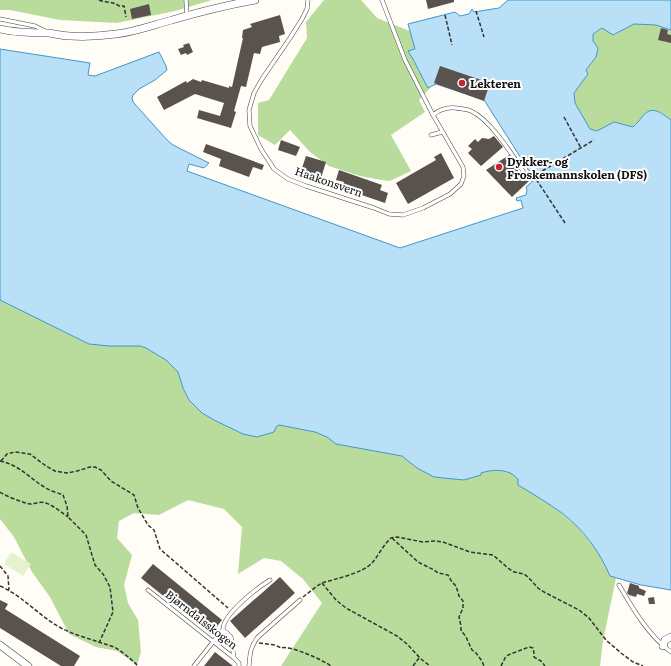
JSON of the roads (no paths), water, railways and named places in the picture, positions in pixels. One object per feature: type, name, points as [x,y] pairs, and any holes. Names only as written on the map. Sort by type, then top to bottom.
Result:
[{"type":"street","points":[[0,29],[82,37],[116,34],[255,0]]},
{"type":"street","points":[[663,646],[666,640],[671,637]]},
{"type":"street","points":[[0,645],[28,666]]},
{"type":"lane","points":[[186,0],[187,16]]},
{"type":"lane","name":"Haakonsvern","points":[[308,0],[307,9],[302,19],[254,93],[249,110],[250,126],[261,149],[274,169],[288,179],[389,214],[403,215],[423,208],[450,194],[461,184],[464,176],[463,167],[442,132],[405,60],[382,0]]},
{"type":"lane","points":[[0,19],[35,26],[50,34]]},
{"type":"lane","points":[[433,115],[444,109],[453,108],[467,109],[481,117],[505,145],[525,174]]},
{"type":"lane","points":[[432,135],[442,132]]},
{"type":"lane","points":[[194,666],[223,630],[223,625],[237,606],[259,587],[270,580]]},
{"type":"lane","points":[[619,585],[638,616],[663,646],[671,652]]},
{"type":"lane","name":"Bjørndalsskogen","points":[[148,590],[234,658],[239,663],[239,666]]},
{"type":"lane","name":"Bjørndalsskogen","points":[[249,666],[253,643],[300,600]]},
{"type":"lane","points":[[223,630],[231,637],[234,658]]},
{"type":"water","points":[[508,0],[671,0],[671,30],[656,25],[634,24],[613,35],[602,28],[593,34],[593,41],[598,48],[596,57],[586,70],[588,74],[574,93],[575,103],[590,129],[597,131],[614,122],[633,127],[646,113],[653,110],[671,120],[671,590],[641,585],[610,576],[596,550],[577,526],[557,509],[518,485],[518,479],[511,473],[499,470],[492,471],[481,473],[481,475],[464,480],[434,477],[417,468],[402,456],[336,444],[327,437],[315,432],[279,425],[276,427],[274,432],[257,437],[243,434],[202,413],[189,400],[178,372],[166,360],[146,348],[140,346],[109,346],[89,344],[0,300],[0,49],[90,63],[88,75],[95,76],[159,52],[167,70],[155,80],[139,89],[132,98],[133,102],[168,141],[209,163],[204,168],[189,164],[187,171],[400,248],[523,208],[521,200],[517,201],[516,198],[526,195],[526,187],[532,182],[533,177],[484,100],[436,84],[428,88],[408,51],[415,49],[408,24],[455,12],[460,16],[469,14],[472,9],[474,12],[499,8]]},
{"type":"place","name":"Lekteren","points":[[462,83]]},
{"type":"place","name":"Dykker- og Froskemannskolen (DFS)","points":[[499,167]]}]
